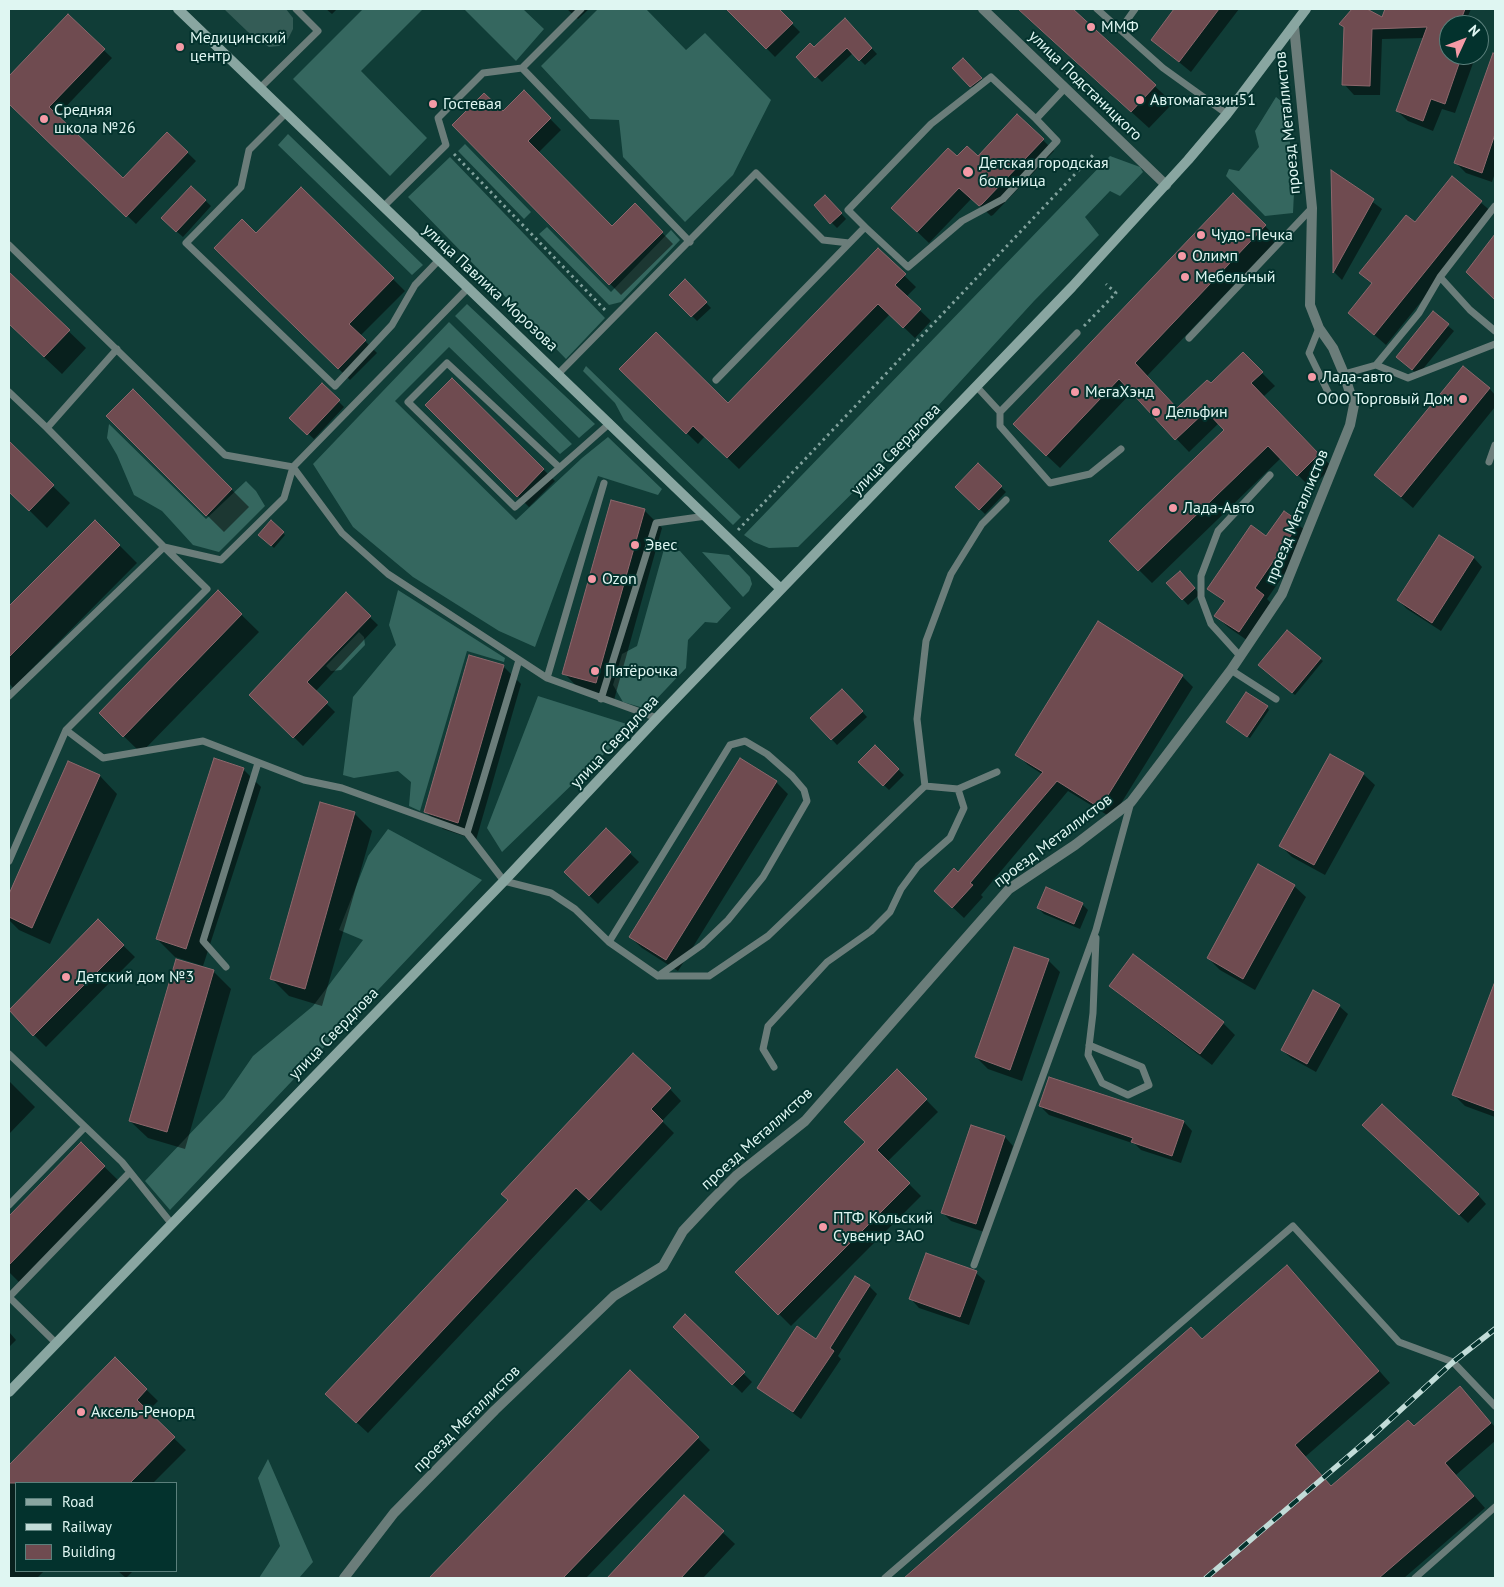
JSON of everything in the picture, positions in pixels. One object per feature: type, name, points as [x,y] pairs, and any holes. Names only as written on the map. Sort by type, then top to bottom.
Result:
[{"type":"street","name":"улица Павлика Морозова","points":[[178,9],[781,589]]},
{"type":"street","name":"улица Подстаницкого","points":[[983,9],[1166,185]]},
{"type":"street","name":"улица Свердлова","points":[[9,1392],[504,881],[657,718],[977,388],[1166,185],[1227,114],[1306,9]]},
{"type":"street","name":"проезд Металлистов","points":[[344,1578],[394,1513],[495,1410],[614,1296],[663,1266],[683,1232],[712,1200],[736,1176],[805,1121],[1009,889],[1075,845],[1131,802],[1231,670],[1282,594],[1350,425],[1354,405],[1333,348],[1319,328],[1310,305],[1312,208],[1294,26]]},
{"type":"lane","points":[[261,87],[318,30],[296,9]]},
{"type":"lane","points":[[383,207],[446,146],[438,118],[483,73],[522,68],[581,9]]},
{"type":"lane","points":[[1097,9],[1163,68],[1227,114]]},
{"type":"lane","points":[[1120,30],[1135,9]]},
{"type":"lane","points":[[522,68],[690,242]]},
{"type":"lane","points":[[991,77],[1036,119],[1057,141],[1003,199],[962,221],[908,267],[848,210],[932,124],[991,77]]},
{"type":"lane","points":[[1036,119],[1065,88]]},
{"type":"lane","points":[[286,113],[249,150],[241,187],[186,243],[334,386],[392,325],[415,285],[438,261]]},
{"type":"lane","points":[[558,373],[690,242],[756,173],[823,240],[849,243]]},
{"type":"lane","points":[[1376,366],[1419,313],[1440,277],[1495,206]]},
{"type":"lane","points":[[1189,338],[1312,208]]},
{"type":"lane","points":[[716,380],[865,227]]},
{"type":"lane","points":[[9,245],[225,455],[293,467],[342,533],[388,574],[547,678],[657,718]]},
{"type":"lane","points":[[1440,277],[1470,310],[1495,331]]},
{"type":"lane","points":[[164,547],[221,560],[284,498],[293,467],[467,289]]},
{"type":"lane","points":[[1319,328],[1309,353],[1330,396]]},
{"type":"lane","points":[[1000,412],[1077,333]]},
{"type":"lane","points":[[1344,374],[1376,366],[1408,378],[1495,344]]},
{"type":"lane","points":[[47,428],[117,349]]},
{"type":"lane","points":[[558,467],[447,363],[408,402],[515,507],[610,423]]},
{"type":"lane","points":[[977,388],[1000,412],[1000,426],[1050,483],[1090,474],[1121,448]]},
{"type":"lane","points":[[9,392],[207,589],[66,730],[9,861]]},
{"type":"lane","points":[[1489,462],[1495,445]]},
{"type":"lane","points":[[1240,656],[1211,624],[1201,597],[1201,576],[1218,531],[1270,474]]},
{"type":"lane","points":[[547,678],[604,484]]},
{"type":"lane","points":[[925,786],[918,719],[926,641],[951,574],[982,524],[1006,500]]},
{"type":"lane","points":[[601,699],[656,523],[706,516]]},
{"type":"lane","points":[[9,696],[164,547]]},
{"type":"lane","points":[[467,833],[519,660]]},
{"type":"lane","points":[[1231,670],[1276,699]]},
{"type":"lane","points":[[66,730],[103,758],[203,741],[304,780],[342,788],[467,833],[504,881],[551,893],[575,910],[609,942],[658,976],[709,976],[768,936],[925,786],[958,789],[998,772]]},
{"type":"lane","points":[[609,942],[730,745],[745,741],[767,754],[792,776],[804,790],[808,801],[763,877],[728,920],[702,945],[658,976]]},
{"type":"lane","points":[[226,966],[203,941],[258,763]]},
{"type":"lane","points":[[774,1067],[763,1049],[768,1026],[827,962],[871,931],[890,912],[901,889],[918,866],[950,838],[964,808],[958,789]]},
{"type":"lane","points":[[974,1265],[1096,930],[1131,802]]},
{"type":"lane","points":[[1089,1045],[1142,1067],[1149,1085],[1128,1095],[1102,1083],[1088,1055],[1096,930]]},
{"type":"lane","points":[[9,1054],[130,1172],[171,1223]]},
{"type":"lane","points":[[9,1206],[85,1127]]},
{"type":"lane","points":[[56,1343],[9,1297],[130,1172]]},
{"type":"lane","points":[[884,1578],[1292,1226],[1399,1342],[1453,1362],[1495,1406]]},
{"type":"lane","points":[[1415,1578],[1495,1507]]},
{"type":"path","points":[[446,146],[610,315]]},
{"type":"path","points":[[729,539],[1094,154]]},
{"type":"path","points":[[1077,333],[1116,294],[1106,284]]},
{"type":"shaded area","points":[[224,9],[286,9],[293,18],[293,29],[288,39],[279,46],[269,47],[248,32]]},
{"type":"green space","points":[[363,9],[423,9],[361,71],[427,138],[390,176],[293,79]]},
{"type":"green space","points":[[464,9],[523,9],[544,29],[516,61]]},
{"type":"green space","points":[[598,9],[646,9],[686,50],[705,33],[771,100],[733,175],[685,222],[623,157],[619,120],[590,119],[541,66]]},
{"type":"green space","points":[[1276,97],[1287,106],[1294,192],[1293,213],[1265,216],[1226,176],[1229,169],[1239,171],[1259,147],[1255,131]]},
{"type":"green space","points":[[288,134],[423,265],[412,275],[278,145]]},
{"type":"green space","points":[[465,144],[531,212],[524,219],[458,151]]},
{"type":"green space","points":[[1110,156],[1140,167],[1143,172],[1120,196],[1110,191],[1085,217],[1099,235],[1034,301],[915,431],[798,547],[769,548],[754,542],[744,535]]},
{"type":"green space","points":[[450,157],[605,318],[566,359],[408,197]]},
{"type":"green space","points":[[547,227],[611,292],[671,230],[680,240],[621,302],[609,305],[539,234]]},
{"type":"green space","points":[[467,304],[595,424],[579,438],[455,316]]},
{"type":"green space","points":[[449,322],[572,444],[560,454],[449,347],[395,401],[516,520],[582,458],[608,437],[662,489],[658,495],[598,476],[535,647],[499,631],[413,577],[353,527],[313,464]]},
{"type":"green space","points":[[586,366],[741,517],[733,525],[624,420],[615,403],[583,371]]},
{"type":"green space","points":[[109,424],[206,519],[246,481],[256,491],[265,506],[219,552],[193,545],[162,511],[134,495],[117,455],[107,438]]},
{"type":"green space","points":[[664,549],[680,551],[731,608],[717,623],[705,622],[688,640],[686,668],[647,709],[623,702],[613,685],[622,654],[637,646]]},
{"type":"green space","points":[[702,552],[729,555],[750,577],[752,584],[749,591],[743,597]]},
{"type":"green space","points":[[398,590],[505,658],[504,662],[467,651],[420,811],[409,806],[411,782],[398,771],[354,778],[343,775],[353,697],[396,645],[389,625]]},
{"type":"green space","points":[[359,632],[364,637],[365,645],[341,670],[331,671],[326,666]]},
{"type":"green space","points":[[538,696],[633,726],[502,852],[487,828]]},
{"type":"green space","points":[[388,829],[482,880],[170,1210],[145,1181],[224,1098],[253,1056],[313,1006],[363,940],[339,930],[368,856]]},
{"type":"green space","points":[[268,1459],[313,1562],[299,1578],[259,1578],[280,1546],[258,1478]]},
{"type":"building","points":[[726,9],[779,9],[793,23],[766,49]]},
{"type":"building","points":[[1018,9],[1073,9],[1156,85],[1131,112]]},
{"type":"building","points":[[1174,9],[1219,9],[1179,62],[1151,40]]},
{"type":"building","points":[[1352,9],[1367,9],[1382,17],[1385,9],[1465,9],[1463,15],[1439,15],[1439,65],[1459,65],[1445,104],[1431,99],[1423,121],[1396,111],[1427,27],[1372,29],[1370,86],[1342,85],[1344,27],[1339,24]]},
{"type":"building","name":"Средняя школа №26","points":[[68,14],[105,49],[49,107],[123,178],[167,132],[188,152],[126,217],[9,104],[9,76]]},
{"type":"building","points":[[845,18],[872,48],[859,61],[847,48],[815,78],[796,57],[810,43],[814,47]]},
{"type":"building","points":[[1493,53],[1495,54],[1495,134],[1482,173],[1454,163]]},
{"type":"building","points":[[963,58],[982,78],[970,87],[952,68]]},
{"type":"building","points":[[524,90],[551,118],[528,141],[612,226],[635,203],[663,232],[609,285],[452,125],[484,93],[503,111]]},
{"type":"building","name":"Детская городская больница","points":[[1017,114],[1044,139],[982,204],[979,206],[959,188],[917,232],[891,208],[948,148],[957,156],[967,146],[978,156]]},
{"type":"building","points":[[1331,170],[1374,199],[1333,273],[1333,259]]},
{"type":"building","points":[[1452,176],[1482,201],[1374,335],[1348,313],[1372,283],[1359,273],[1406,215],[1415,222]]},
{"type":"building","points":[[191,186],[206,200],[176,232],[161,218]]},
{"type":"building","points":[[301,187],[394,278],[349,324],[366,340],[338,369],[214,248],[242,219],[256,233]]},
{"type":"building","points":[[1233,193],[1266,225],[1135,363],[1177,408],[1207,380],[1211,383],[1243,352],[1263,372],[1251,383],[1319,454],[1297,476],[1268,446],[1138,571],[1109,541],[1224,430],[1206,411],[1175,440],[1119,379],[1046,456],[1013,424]]},
{"type":"building","points":[[825,195],[842,213],[830,224],[814,205]]},
{"type":"building","points":[[1495,234],[1495,300],[1466,272]]},
{"type":"building","points":[[878,248],[906,274],[895,285],[921,309],[903,328],[878,304],[727,458],[693,426],[686,434],[619,369],[656,332],[728,403]]},
{"type":"building","points":[[9,272],[70,330],[44,357],[9,324]]},
{"type":"building","points":[[685,279],[707,302],[691,317],[669,295]]},
{"type":"building","points":[[1433,311],[1449,324],[1412,370],[1396,357]]},
{"type":"building","points":[[1463,366],[1490,388],[1401,497],[1374,475]]},
{"type":"building","points":[[452,378],[544,469],[517,497],[425,405]]},
{"type":"building","points":[[322,383],[340,400],[307,435],[289,418]]},
{"type":"building","points":[[133,389],[232,489],[206,516],[106,416]]},
{"type":"building","points":[[9,441],[54,485],[29,511],[9,492]]},
{"type":"building","points":[[978,463],[1002,486],[979,510],[955,487]]},
{"type":"building","points":[[611,500],[645,509],[596,683],[562,674]]},
{"type":"building","points":[[1284,511],[1300,522],[1255,588],[1264,595],[1239,632],[1214,616],[1225,601],[1207,589],[1251,525],[1266,536]]},
{"type":"building","points":[[95,520],[120,545],[9,657],[9,606]]},
{"type":"building","points":[[271,520],[284,532],[271,546],[258,535]]},
{"type":"building","points":[[1439,535],[1474,557],[1432,623],[1397,600]]},
{"type":"building","points":[[1180,571],[1195,588],[1182,600],[1166,583]]},
{"type":"building","points":[[218,590],[242,614],[123,737],[99,713]]},
{"type":"building","points":[[346,592],[371,616],[307,682],[328,702],[293,738],[249,695]]},
{"type":"building","points":[[1098,621],[1183,675],[1100,808],[1057,781],[970,883],[973,885],[952,908],[934,891],[954,868],[958,872],[1043,772],[1015,755]]},
{"type":"building","points":[[1287,630],[1321,658],[1292,693],[1258,665]]},
{"type":"building","points":[[469,655],[504,665],[458,823],[424,812]]},
{"type":"building","points":[[842,689],[863,711],[831,740],[810,718]]},
{"type":"building","points":[[1246,692],[1268,706],[1247,737],[1226,722]]},
{"type":"building","points":[[875,745],[899,769],[883,786],[858,762]]},
{"type":"building","points":[[1330,754],[1364,773],[1314,865],[1279,846]]},
{"type":"building","points":[[214,758],[244,768],[186,949],[156,939]]},
{"type":"building","points":[[740,758],[777,781],[666,960],[629,937]]},
{"type":"building","points":[[68,761],[100,775],[32,928],[9,917],[9,894]]},
{"type":"building","points":[[320,802],[355,812],[305,989],[270,979]]},
{"type":"building","points":[[606,828],[631,852],[589,896],[564,872]]},
{"type":"building","points":[[1258,864],[1295,885],[1243,979],[1207,958]]},
{"type":"building","points":[[1046,887],[1083,903],[1074,924],[1037,908]]},
{"type":"building","name":"Детский дом №3","points":[[98,919],[124,945],[33,1036],[9,1010]]},
{"type":"building","points":[[1014,947],[1049,959],[1010,1070],[975,1057]]},
{"type":"building","points":[[1133,954],[1224,1022],[1200,1054],[1109,986]]},
{"type":"building","points":[[176,959],[214,970],[167,1132],[129,1121]]},
{"type":"building","points":[[1495,984],[1495,1111],[1452,1095]]},
{"type":"building","points":[[1313,990],[1340,1005],[1307,1064],[1281,1050]]},
{"type":"building","points":[[633,1053],[671,1088],[651,1109],[663,1121],[589,1200],[576,1188],[356,1423],[325,1394],[508,1200],[501,1194]]},
{"type":"building","name":"ПТФ Кольский Сувенир ЗАО","points":[[897,1069],[927,1099],[877,1150],[910,1183],[778,1315],[735,1272],[865,1142],[844,1122]]},
{"type":"building","points":[[1049,1077],[1184,1121],[1172,1156],[1131,1142],[1133,1138],[1039,1106]]},
{"type":"building","points":[[1382,1104],[1479,1194],[1459,1215],[1362,1125]]},
{"type":"building","points":[[971,1125],[1005,1136],[976,1224],[941,1213]]},
{"type":"building","points":[[81,1142],[105,1166],[9,1265],[9,1216]]},
{"type":"building","points":[[926,1253],[977,1271],[960,1317],[909,1299]]},
{"type":"building","points":[[1287,1265],[1379,1371],[1295,1445],[1331,1486],[1408,1420],[1414,1426],[1460,1386],[1491,1423],[1445,1463],[1474,1496],[1379,1578],[904,1578],[1191,1327],[1202,1339]]},
{"type":"building","points":[[855,1276],[870,1285],[830,1348],[834,1351],[793,1412],[757,1388],[797,1326],[816,1339]]},
{"type":"building","points":[[685,1314],[745,1372],[732,1385],[673,1327]]},
{"type":"building","points":[[115,1357],[147,1389],[137,1400],[175,1437],[131,1482],[9,1483],[9,1465]]},
{"type":"building","points":[[630,1370],[699,1437],[563,1578],[429,1578]]},
{"type":"building","points":[[684,1495],[724,1531],[681,1578],[607,1578]]},
{"type":"railway","points":[[1206,1578],[1371,1437],[1453,1362],[1495,1329]]},
{"type":"place","name":"ММФ","points":[[1091,27]]},
{"type":"place","name":"Медицинский центр","points":[[180,47]]},
{"type":"place","name":"Автомагазин51","points":[[1140,100]]},
{"type":"place","name":"Гостевая","points":[[433,104]]},
{"type":"place","name":"Средняя школа №26","points":[[44,119]]},
{"type":"place","name":"Детская городская больница","points":[[968,172]]},
{"type":"place","name":"Чудо-Печка","points":[[1201,235]]},
{"type":"place","name":"Олимп","points":[[1182,256]]},
{"type":"place","name":"Мебельный","points":[[1185,277]]},
{"type":"place","name":"Лада-авто","points":[[1312,377]]},
{"type":"place","name":"МегаХэнд","points":[[1075,392]]},
{"type":"place","name":"ООО Торговый Дом","points":[[1463,399]]},
{"type":"place","name":"Дельфин","points":[[1156,412]]},
{"type":"place","name":"Лада-Авто","points":[[1173,508]]},
{"type":"place","name":"Эвес","points":[[635,545]]},
{"type":"place","name":"Ozon","points":[[592,579]]},
{"type":"place","name":"Пятёрочка","points":[[595,671]]},
{"type":"place","name":"Детский дом №3","points":[[66,977]]},
{"type":"place","name":"ПТФ Кольский Сувенир ЗАО","points":[[823,1227]]},
{"type":"place","name":"Аксель-Ренорд","points":[[81,1412]]}]
